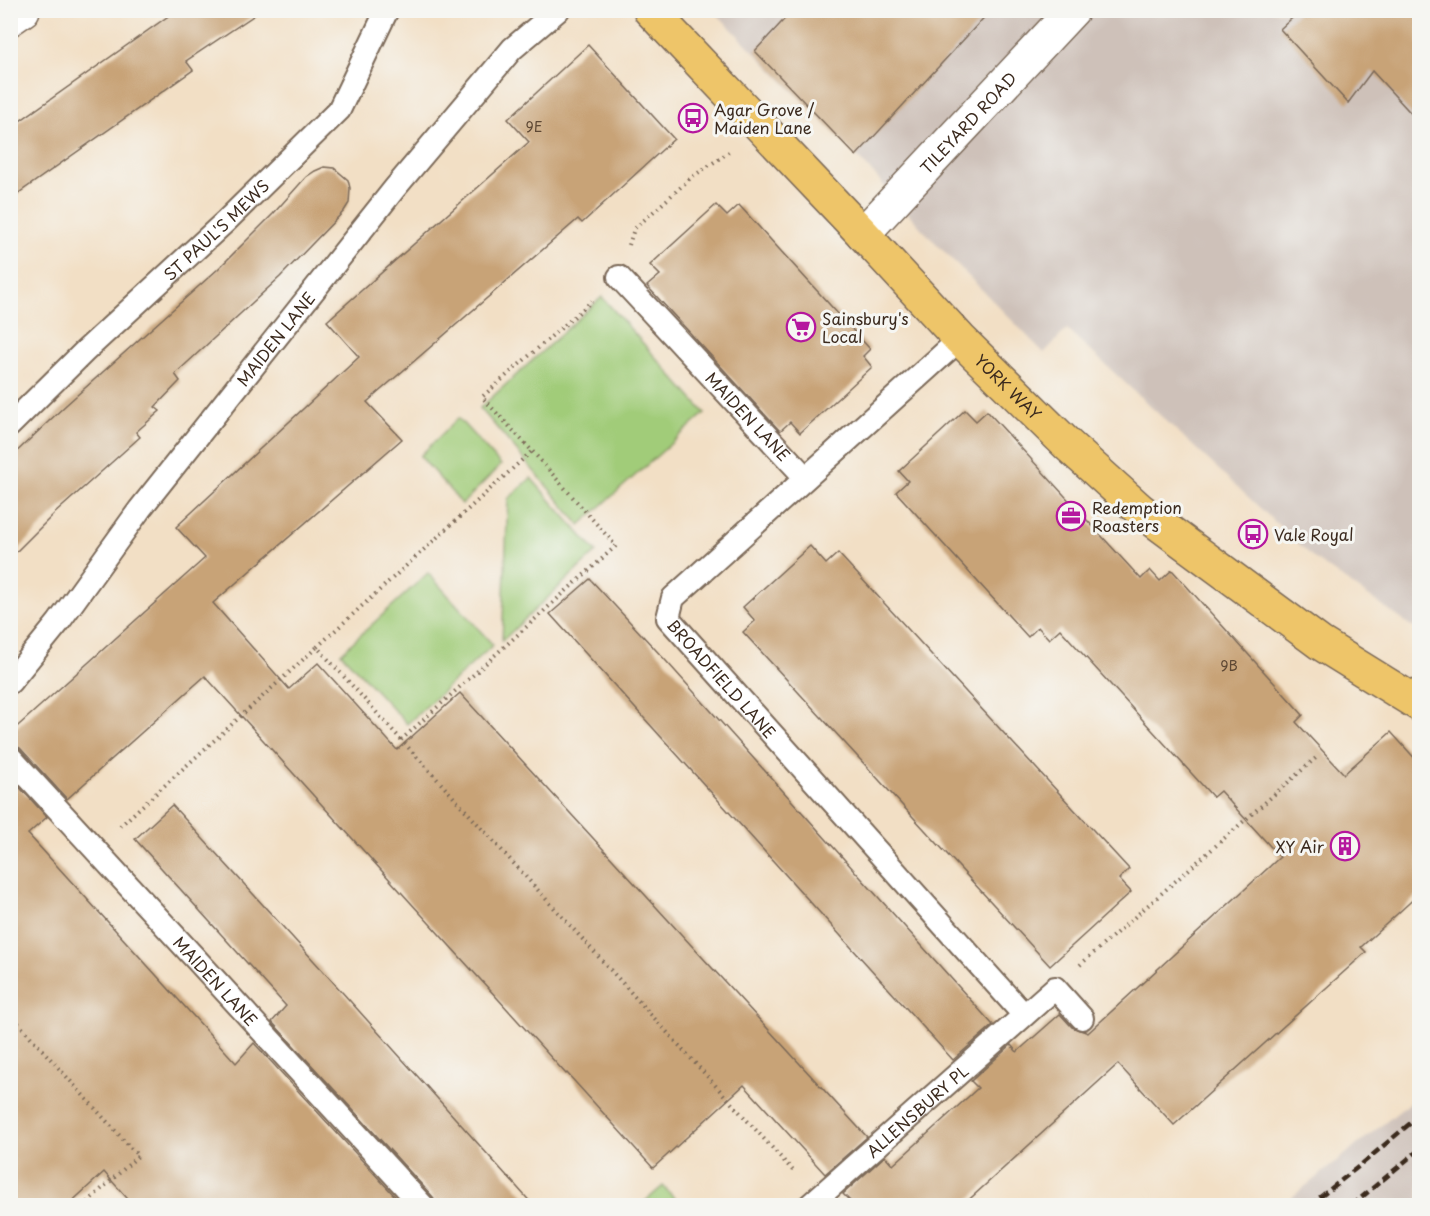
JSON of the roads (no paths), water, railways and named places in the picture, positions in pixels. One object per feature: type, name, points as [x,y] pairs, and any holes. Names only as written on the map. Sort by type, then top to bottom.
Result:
[{"type":"main road","name":"YORK WAY","points":[[650,10],[960,339],[1045,425],[1140,510],[1320,643],[1419,705]]},
{"type":"street","points":[[10,19],[23,10]]},
{"type":"street","name":"TILEYARD ROAD","points":[[863,234],[1073,10]]},
{"type":"lane","name":"ST PAUL'S MEWS","points":[[10,425],[84,352],[226,221],[339,110],[387,10]]},
{"type":"lane","name":"MAIDEN LANE","points":[[10,682],[58,623],[140,508],[395,188],[512,49],[558,10]]},
{"type":"lane","name":"MAIDEN LANE","points":[[619,278],[805,477]]},
{"type":"lane","name":"BROADFIELD LANE","points":[[960,339],[673,598],[668,618],[1024,1015]]},
{"type":"lane","name":"MAIDEN LANE","points":[[10,757],[423,1206]]},
{"type":"lane","name":"ALLENSBURY PL","points":[[813,1202],[1055,988],[1082,1018]]},
{"type":"railway","points":[[1309,1206],[1420,1115]]},
{"type":"railway","points":[[1351,1206],[1420,1149]]},
{"type":"place","name":"Agar Grove / Maiden Lane","points":[[693,118]]},
{"type":"place","name":"Sainsbury's Local","points":[[801,327]]},
{"type":"place","name":"Redemption Roasters","points":[[1071,516]]},
{"type":"place","name":"Vale Royal","points":[[1253,534]]},
{"type":"place","name":"XY Air","points":[[1345,846]]}]
